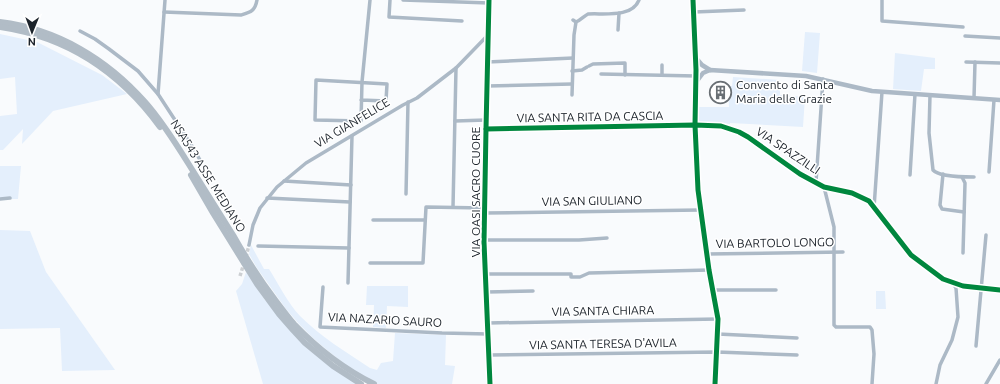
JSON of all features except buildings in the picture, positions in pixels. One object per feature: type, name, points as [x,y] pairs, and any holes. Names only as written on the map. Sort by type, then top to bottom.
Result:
[{"type":"highway","name":"NSA543 ASSE MEDIANO","points":[[0,22],[32,28],[56,37],[85,51],[115,72],[127,83],[146,102],[172,138],[261,282],[294,323],[322,350],[371,383]]},
{"type":"highway","name":"NSA543 ASSE MEDIANO","points":[[0,27],[30,32],[57,42],[83,55],[99,65],[138,100],[170,142],[267,299],[306,343],[333,366],[361,384]]},
{"type":"highway","points":[[198,178],[214,197]]},
{"type":"highway","points":[[234,226],[237,242]]},
{"type":"street","points":[[158,94],[165,0]]},
{"type":"street","points":[[164,12],[241,15],[251,12],[256,7],[258,0]]},
{"type":"street","points":[[361,100],[386,101],[387,84],[362,82],[316,80],[315,120],[361,121],[361,100],[362,82],[370,0]]},
{"type":"street","points":[[390,0],[389,16],[462,21]]},
{"type":"street","points":[[403,0],[489,2]]},
{"type":"street","points":[[572,95],[575,21],[578,21],[588,14],[622,13],[633,8],[639,0]]},
{"type":"street","points":[[693,0],[696,56],[695,125],[698,190],[712,290],[718,319],[716,384]]},
{"type":"street","points":[[882,0],[882,21],[963,27]]},
{"type":"street","name":"VIA OASI SACRO CUORE","points":[[489,2],[484,240],[490,384]]},
{"type":"street","points":[[694,12],[744,10]]},
{"type":"street","points":[[618,30],[619,13]]},
{"type":"street","points":[[80,31],[95,39],[138,71],[158,94],[200,160]]},
{"type":"street","name":"VIA GIANFELICE","points":[[250,245],[253,225],[260,208],[277,186],[306,163],[396,108],[417,98],[456,68],[488,35]]},
{"type":"street","points":[[965,36],[1000,38]]},
{"type":"street","points":[[696,56],[698,62],[707,70]]},
{"type":"street","points":[[487,62],[573,58]]},
{"type":"street","points":[[966,62],[1000,62]]},
{"type":"street","points":[[974,98],[975,62]]},
{"type":"street","points":[[572,71],[582,70],[593,64],[625,63],[625,75]]},
{"type":"street","points":[[662,65],[662,75]]},
{"type":"street","points":[[453,207],[456,68]]},
{"type":"street","points":[[696,70],[700,72],[707,70],[806,76],[872,91],[1000,100]]},
{"type":"street","points":[[696,82],[707,70]]},
{"type":"street","points":[[601,74],[696,76]]},
{"type":"street","points":[[816,182],[823,79]]},
{"type":"street","points":[[487,86],[572,84]]},
{"type":"street","points":[[874,208],[882,92]]},
{"type":"street","points":[[910,175],[915,94]]},
{"type":"street","points":[[930,95],[928,133],[932,170],[936,173],[962,177],[974,177]]},
{"type":"street","points":[[989,172],[994,100]]},
{"type":"street","points":[[406,194],[408,102]]},
{"type":"street","points":[[455,121],[486,120]]},
{"type":"street","name":"VIA SPAZZILLI","points":[[695,125],[721,126],[744,134],[800,174],[824,187],[852,193],[869,201],[911,255],[943,279],[963,286],[1000,290]]},
{"type":"street","name":"VIA SANTA RITA DA CASCIA","points":[[486,129],[695,125]]},
{"type":"street","points":[[348,283],[352,136]]},
{"type":"street","points":[[943,174],[940,205],[942,209],[964,212]]},
{"type":"street","points":[[962,177],[965,183],[963,253]]},
{"type":"street","points":[[284,181],[351,185]]},
{"type":"street","points":[[824,187],[834,227],[834,325],[836,327],[870,327],[872,330],[874,354],[872,384]]},
{"type":"street","points":[[0,198],[10,198]]},
{"type":"street","points":[[267,198],[350,202]]},
{"type":"street","name":"VIA SAN GIULIANO","points":[[426,220],[426,206],[484,210],[700,210]]},
{"type":"street","points":[[370,263],[423,263],[426,220],[373,220]]},
{"type":"street","points":[[976,346],[986,235]]},
{"type":"street","points":[[484,240],[579,240],[607,238]]},
{"type":"street","points":[[258,246],[349,248]]},
{"type":"street","name":"VIA BARTOLO LONGO","points":[[707,254],[843,252]]},
{"type":"street","points":[[486,274],[570,274],[571,277],[580,277],[589,273],[709,270]]},
{"type":"street","points":[[936,384],[940,365],[952,340],[958,317],[956,288],[952,282]]},
{"type":"street","name":"VIA NAZARIO SAURO","points":[[323,287],[320,328],[488,334]]},
{"type":"street","points":[[712,290],[776,290]]},
{"type":"street","points":[[487,292],[533,291]]},
{"type":"street","name":"VIA SANTA CHIARA","points":[[488,323],[718,319]]},
{"type":"street","points":[[718,334],[797,338]]},
{"type":"street","name":"VIA SANTA TERESA D'AVILA","points":[[489,355],[717,352],[797,355]]},
{"type":"street","points":[[986,384],[1000,360]]},
{"type":"shaded area","points":[[805,32],[820,33],[817,73],[802,71]]},
{"type":"shaded area","points":[[0,34],[37,42],[102,75],[127,94],[53,111],[22,144],[23,129],[3,150],[0,150],[0,116],[17,114],[15,77],[0,79]]},
{"type":"shaded area","points":[[895,53],[935,58],[935,69],[924,69],[921,91],[893,89]]},
{"type":"shaded area","points":[[733,77],[780,80],[780,95],[805,97],[803,127],[698,122],[698,107],[729,107],[728,86],[732,86]]},
{"type":"shaded area","points":[[0,166],[21,166],[18,199],[0,199]]},
{"type":"shaded area","points":[[0,230],[30,231],[46,272],[115,370],[62,371],[60,328],[0,329]]},
{"type":"shaded area","points":[[251,245],[264,269],[269,269],[288,300],[300,316],[325,337],[370,368],[377,370],[381,363],[393,361],[395,333],[446,335],[445,365],[455,366],[452,384],[368,384],[314,339],[286,309],[249,254]]},
{"type":"shaded area","points":[[246,272],[265,300],[356,384],[263,384],[236,291],[242,284]]},
{"type":"shaded area","points":[[367,286],[408,286],[408,307],[387,306],[386,328],[373,327],[374,305],[366,305]]},
{"type":"shaded area","points":[[876,291],[885,291],[886,309],[876,309]]},
{"type":"tunnel","points":[[246,257],[249,245]]},
{"type":"tunnel","points":[[240,276],[244,263]]},
{"type":"cycle path","points":[[489,0],[484,242],[490,384]]},
{"type":"cycle path","points":[[693,0],[696,70],[695,125],[698,190],[709,270],[718,319],[715,384]]},
{"type":"cycle path","points":[[486,129],[695,125],[721,126],[739,132],[748,137],[800,174],[824,187],[852,193],[869,201],[911,255],[943,279],[963,286],[1000,290]]},
{"type":"place","name":"Convento di Santa Maria delle Grazie","points":[[720,92]]}]
